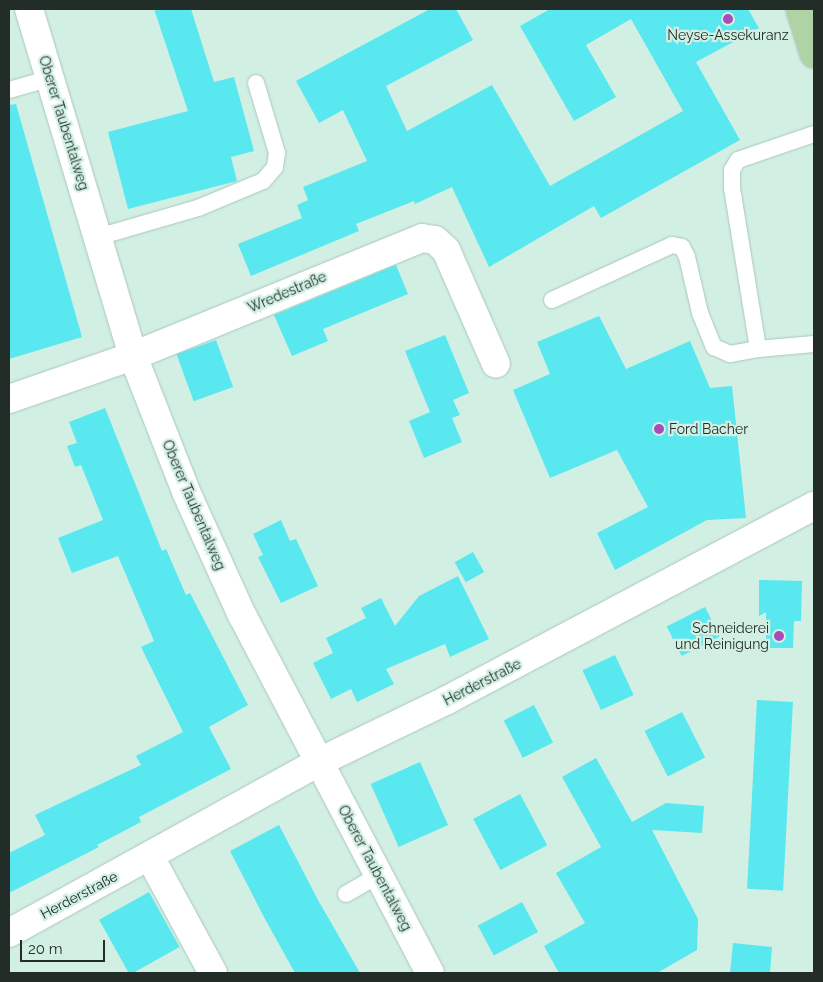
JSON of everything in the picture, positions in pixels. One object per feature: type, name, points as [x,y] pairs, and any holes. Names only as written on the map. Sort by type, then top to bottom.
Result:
[{"type":"main road","points":[[800,9],[814,54]]},
{"type":"street","name":"Oberer Taubentalweg","points":[[29,9],[133,356],[187,494],[242,615],[430,973]]},
{"type":"street","name":"Wredestraße","points":[[9,399],[133,356],[422,238],[435,240],[446,250],[496,364]]},
{"type":"street","name":"Herderstraße","points":[[9,933],[150,857],[319,762],[447,700],[814,506]]},
{"type":"street","points":[[150,857],[213,973]]},
{"type":"lane","points":[[9,90],[51,78]]},
{"type":"lane","points":[[98,237],[198,208],[263,181],[276,167],[278,152],[256,83]]},
{"type":"lane","points":[[758,349],[732,188],[732,170],[738,160],[814,134]]},
{"type":"lane","points":[[552,300],[672,245],[682,247],[688,257],[700,312],[714,347],[730,354],[758,349],[814,344]]},
{"type":"lane","points":[[346,894],[379,875]]},
{"type":"building","points":[[154,9],[191,9],[214,82],[234,77],[254,151],[231,157],[237,181],[128,209],[108,132],[188,111]]},
{"type":"building","points":[[430,9],[456,9],[473,40],[386,86],[407,131],[492,85],[550,186],[683,111],[631,19],[586,45],[616,97],[574,121],[520,26],[550,9],[748,9],[759,28],[696,62],[740,140],[601,218],[594,206],[489,267],[452,187],[415,204],[414,201],[356,224],[359,231],[251,276],[238,244],[302,218],[297,205],[308,200],[303,187],[367,161],[343,110],[319,123],[296,81]]},
{"type":"building","points":[[16,104],[82,337],[9,359],[9,105]]},
{"type":"building","points":[[396,265],[408,294],[323,329],[328,341],[292,356],[274,315]]},
{"type":"building","points":[[599,316],[626,369],[690,341],[710,388],[732,386],[746,518],[707,520],[615,570],[597,533],[648,507],[617,450],[550,478],[513,390],[550,374],[537,342]]},
{"type":"building","points":[[445,335],[469,393],[453,400],[460,415],[452,418],[462,442],[424,458],[409,421],[430,412],[405,351]]},
{"type":"building","points":[[216,340],[233,387],[194,401],[177,354]]},
{"type":"building","points":[[105,408],[162,551],[166,549],[186,595],[190,593],[248,705],[209,727],[231,769],[139,817],[141,822],[97,845],[99,847],[9,893],[9,853],[45,835],[35,815],[141,765],[136,756],[183,732],[141,647],[154,641],[118,556],[72,573],[58,538],[103,520],[81,465],[75,467],[67,446],[77,443],[69,422]]},
{"type":"building","points":[[281,520],[290,541],[296,539],[318,586],[281,603],[258,557],[263,555],[253,534]]},
{"type":"building","points":[[473,552],[484,572],[466,582],[455,562]]},
{"type":"building","points":[[458,576],[489,639],[450,657],[445,644],[386,669],[394,684],[357,702],[351,689],[331,699],[313,663],[333,653],[326,638],[366,618],[361,608],[381,598],[395,626],[419,596]]},
{"type":"building","points":[[759,580],[802,581],[801,621],[794,621],[793,648],[766,648],[766,612],[759,616]]},
{"type":"building","points":[[705,607],[720,636],[682,656],[667,627]]},
{"type":"building","points":[[615,655],[634,695],[601,710],[582,670]]},
{"type":"building","points":[[757,700],[793,702],[783,891],[747,889]]},
{"type":"building","points":[[534,705],[553,742],[523,758],[504,720]]},
{"type":"building","points":[[682,712],[705,757],[668,777],[645,731]]},
{"type":"building","points":[[596,758],[632,822],[666,803],[704,806],[702,833],[652,830],[698,919],[697,950],[657,973],[559,973],[544,946],[585,923],[556,873],[601,847],[562,777]]},
{"type":"building","points":[[420,762],[448,825],[399,847],[371,784]]},
{"type":"building","points":[[520,794],[547,845],[500,870],[473,819]]},
{"type":"building","points":[[279,825],[318,900],[360,973],[295,973],[265,919],[230,851]]},
{"type":"building","points":[[149,892],[180,947],[133,973],[129,973],[99,920]]},
{"type":"building","points":[[522,902],[538,932],[494,955],[478,925]]},
{"type":"building","points":[[733,943],[772,947],[770,973],[730,973]]},
{"type":"place","name":"Neyse-Assekuranz","points":[[728,19]]},
{"type":"place","name":"Ford Bacher","points":[[659,429]]},
{"type":"place","name":"Schneiderei und Reinigung","points":[[779,636]]}]
